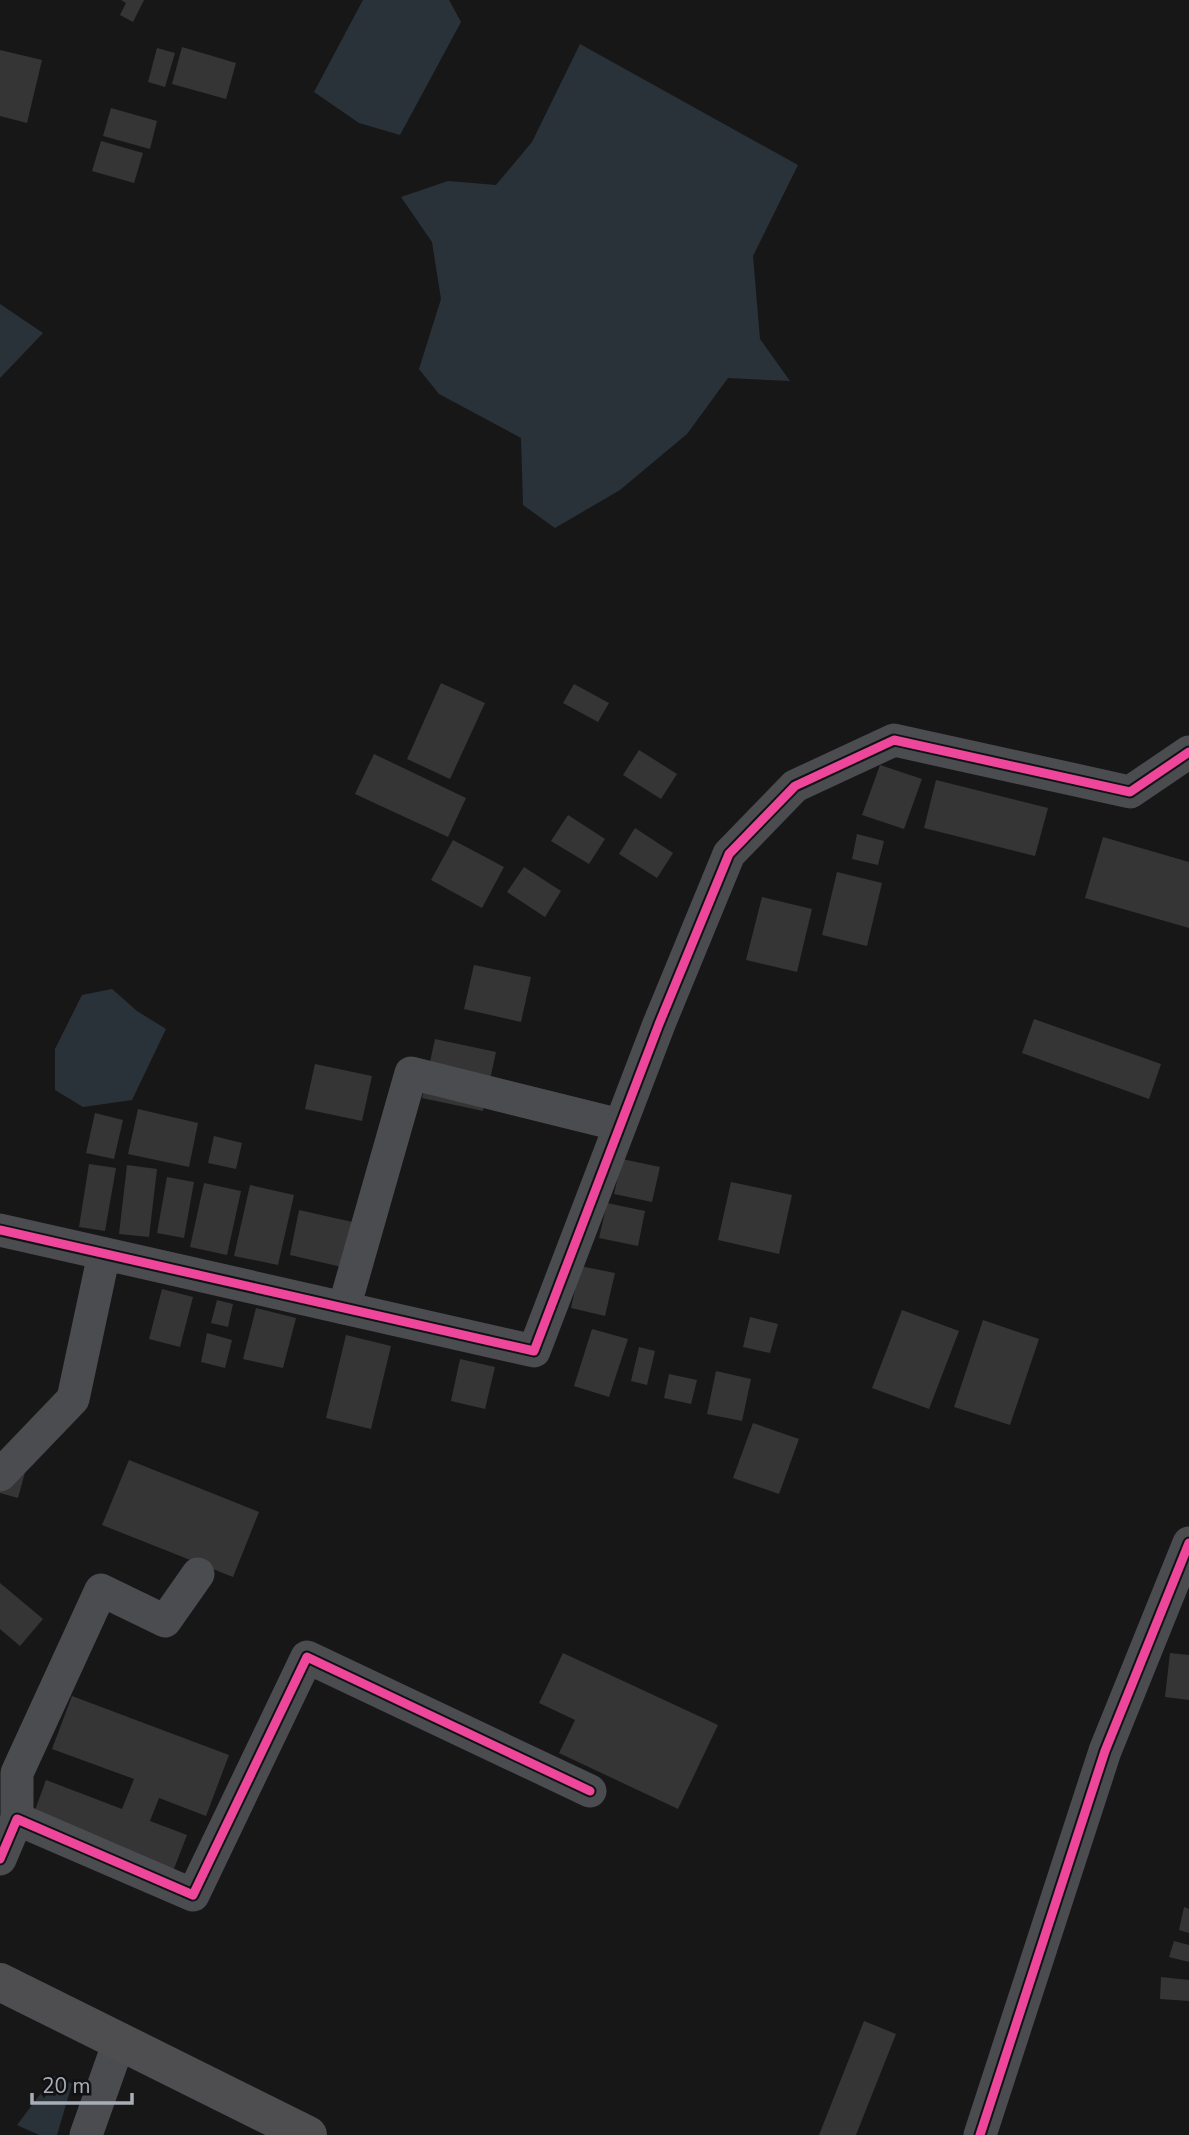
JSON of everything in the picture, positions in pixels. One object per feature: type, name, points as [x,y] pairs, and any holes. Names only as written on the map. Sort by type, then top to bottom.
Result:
[{"type":"highway","points":[[0,1982],[308,2135]]},
{"type":"street","points":[[0,1230],[534,1351],[659,1024],[729,854],[795,786],[894,740],[1130,792],[1189,752]]},
{"type":"street","points":[[344,1308],[411,1073],[620,1125]]},
{"type":"street","points":[[0,1475],[74,1399],[104,1254]]},
{"type":"street","points":[[980,2135],[1105,1751],[1189,1543]]},
{"type":"street","points":[[0,1859],[17,1819],[17,1773],[101,1590],[165,1621],[198,1574]]},
{"type":"street","points":[[17,1819],[192,1895],[307,1657],[590,1791]]},
{"type":"street","points":[[86,2135],[119,2042]]},
{"type":"shaded area","points":[[363,0],[449,0],[461,22],[400,135],[359,123],[314,92]]},
{"type":"shaded area","points":[[580,44],[798,165],[753,256],[760,339],[790,381],[728,378],[687,434],[620,490],[555,528],[523,505],[521,438],[439,394],[419,369],[441,299],[432,242],[401,197],[448,181],[496,185],[532,142]]},
{"type":"shaded area","points":[[0,304],[43,333],[0,378]]},
{"type":"shaded area","points":[[112,989],[137,1011],[166,1029],[132,1100],[83,1107],[55,1090],[55,1049],[82,995]]},
{"type":"shaded area","points":[[54,2076],[72,2084],[57,2135],[39,2135],[17,2125]]},
{"type":"building","points":[[121,0],[144,0],[133,22],[120,15],[126,3]]},
{"type":"building","points":[[182,47],[236,63],[226,99],[172,84]]},
{"type":"building","points":[[157,48],[175,53],[165,87],[148,82]]},
{"type":"building","points":[[0,50],[42,60],[27,123],[0,116]]},
{"type":"building","points":[[111,108],[157,121],[150,149],[103,136]]},
{"type":"building","points":[[101,141],[143,153],[134,183],[92,171]]},
{"type":"building","points":[[441,683],[485,703],[450,779],[407,759]]},
{"type":"building","points":[[574,684],[609,703],[598,722],[563,703]]},
{"type":"building","points":[[639,750],[677,774],[661,799],[623,775]]},
{"type":"building","points":[[374,754],[466,798],[448,837],[355,794]]},
{"type":"building","points":[[880,765],[922,779],[904,829],[862,815]]},
{"type":"building","points":[[936,780],[1048,808],[1035,856],[924,828]]},
{"type":"building","points":[[568,815],[605,839],[589,864],[551,841]]},
{"type":"building","points":[[635,828],[673,853],[657,878],[619,854]]},
{"type":"building","points":[[857,834],[884,841],[878,865],[852,859]]},
{"type":"building","points":[[1103,837],[1189,862],[1189,928],[1085,898]]},
{"type":"building","points":[[453,840],[504,867],[482,908],[431,880]]},
{"type":"building","points":[[524,867],[561,891],[545,917],[507,892]]},
{"type":"building","points":[[837,872],[882,883],[867,946],[822,935]]},
{"type":"building","points":[[762,897],[812,909],[797,972],[746,960]]},
{"type":"building","points":[[474,965],[531,977],[521,1022],[464,1009]]},
{"type":"building","points":[[1034,1019],[1161,1064],[1149,1099],[1022,1053]]},
{"type":"building","points":[[435,1039],[496,1052],[483,1111],[422,1098]]},
{"type":"building","points":[[315,1064],[372,1076],[362,1121],[305,1109]]},
{"type":"building","points":[[138,1109],[198,1123],[189,1167],[128,1154]]},
{"type":"building","points":[[95,1113],[123,1120],[114,1159],[86,1153]]},
{"type":"building","points":[[214,1136],[242,1143],[236,1169],[208,1163]]},
{"type":"building","points":[[622,1159],[660,1167],[652,1202],[614,1194]]},
{"type":"building","points":[[89,1164],[116,1168],[105,1231],[79,1227]]},
{"type":"building","points":[[127,1165],[157,1169],[149,1237],[119,1234]]},
{"type":"building","points":[[167,1177],[194,1182],[184,1238],[157,1233]]},
{"type":"building","points":[[731,1182],[792,1195],[779,1254],[718,1240]]},
{"type":"building","points":[[204,1183],[241,1191],[227,1255],[190,1247]]},
{"type":"building","points":[[250,1185],[294,1195],[278,1265],[234,1256]]},
{"type":"building","points":[[607,1203],[645,1211],[638,1246],[599,1238]]},
{"type":"building","points":[[299,1210],[357,1223],[346,1268],[290,1255]]},
{"type":"building","points":[[580,1266],[615,1273],[605,1316],[571,1308]]},
{"type":"building","points":[[162,1289],[193,1297],[180,1347],[149,1339]]},
{"type":"building","points":[[217,1300],[233,1304],[228,1327],[211,1323]]},
{"type":"building","points":[[256,1308],[296,1318],[283,1368],[243,1359]]},
{"type":"building","points":[[902,1310],[959,1331],[929,1409],[872,1388]]},
{"type":"building","points":[[750,1317],[778,1324],[770,1353],[743,1347]]},
{"type":"building","points":[[983,1320],[1039,1339],[1010,1425],[954,1407]]},
{"type":"building","points":[[592,1329],[628,1339],[609,1397],[574,1386]]},
{"type":"building","points":[[207,1333],[232,1340],[225,1368],[201,1362]]},
{"type":"building","points":[[346,1335],[391,1346],[371,1429],[326,1418]]},
{"type":"building","points":[[639,1347],[655,1351],[647,1385],[631,1381]]},
{"type":"building","points":[[460,1359],[495,1367],[485,1409],[451,1401]]},
{"type":"building","points":[[716,1371],[751,1379],[742,1421],[707,1414]]},
{"type":"building","points":[[669,1374],[697,1380],[691,1404],[664,1398]]},
{"type":"building","points":[[753,1423],[799,1439],[779,1494],[733,1478]]},
{"type":"building","points":[[0,1458],[27,1465],[18,1498],[0,1493]]},
{"type":"building","points":[[129,1460],[259,1512],[233,1577],[102,1525]]},
{"type":"building","points":[[0,1583],[43,1619],[20,1646],[0,1629]]},
{"type":"building","points":[[563,1653],[718,1725],[678,1809],[559,1753],[575,1720],[539,1703]]},
{"type":"building","points":[[1170,1653],[1189,1655],[1189,1700],[1165,1697]]},
{"type":"building","points":[[72,1696],[229,1755],[206,1816],[159,1798],[150,1821],[187,1835],[172,1874],[31,1821],[46,1780],[122,1809],[134,1779],[52,1749]]},
{"type":"building","points":[[1184,1907],[1189,1909],[1189,1933],[1179,1930]]},
{"type":"building","points":[[1174,1941],[1189,1945],[1189,1962],[1169,1957]]},
{"type":"building","points":[[1161,1977],[1189,1980],[1189,2001],[1160,1999]]},
{"type":"building","points":[[864,2021],[896,2034],[856,2135],[819,2135]]},
{"type":"cycle path","points":[[0,1230],[534,1351],[659,1024],[729,854],[795,786],[894,740],[1130,792],[1189,752]]},
{"type":"cycle path","points":[[980,2135],[1105,1751],[1189,1543]]},
{"type":"cycle path","points":[[0,1859],[17,1819],[193,1895],[307,1657],[590,1791]]}]
